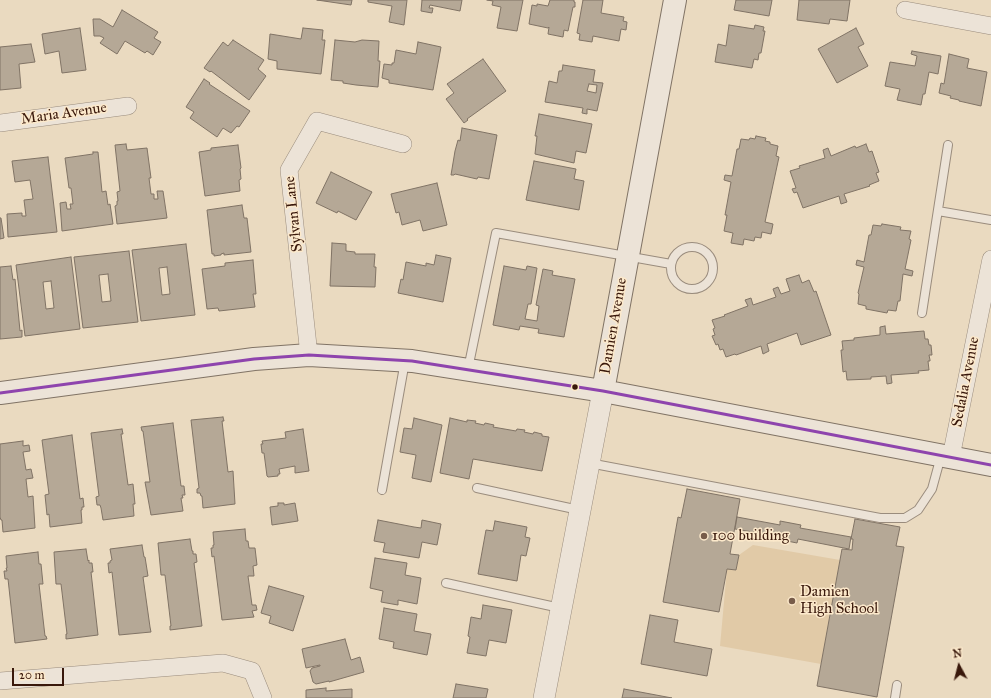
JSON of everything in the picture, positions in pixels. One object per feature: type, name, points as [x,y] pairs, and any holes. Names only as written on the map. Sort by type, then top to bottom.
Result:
[{"type":"main road","name":"Damien Avenue","points":[[603,391],[675,0]]},
{"type":"main road","points":[[0,392],[254,359],[309,355],[405,360],[603,391],[991,464]]},
{"type":"street","points":[[905,10],[991,26]]},
{"type":"street","name":"Maria Avenue","points":[[0,123],[128,106]]},
{"type":"street","name":"Sylvan Lane","points":[[309,355],[289,170],[317,121],[403,144]]},
{"type":"street","name":"Sedalia Avenue","points":[[946,456],[991,260]]},
{"type":"street","name":"Damien Avenue","points":[[544,698],[603,391]]},
{"type":"street","points":[[0,682],[223,663],[252,671],[263,698]]},
{"type":"lane","points":[[922,313],[948,145]]},
{"type":"lane","points":[[938,211],[991,220]]},
{"type":"lane","points":[[468,370],[496,233],[671,264]]},
{"type":"lane","points":[[687,247],[700,248],[711,257],[713,271],[711,278],[700,288],[686,288],[676,281],[671,270],[671,264],[677,254],[687,247]]},
{"type":"lane","points":[[382,490],[405,360]]},
{"type":"lane","points":[[589,463],[880,518],[905,518],[918,510],[932,489],[946,456]]},
{"type":"lane","points":[[477,488],[580,510]]},
{"type":"lane","points":[[446,582],[561,608]]},
{"type":"lane","points":[[895,698],[897,684]]},
{"type":"shaded area","points":[[753,545],[840,560],[821,664],[720,646],[727,569],[736,570],[739,555]]},
{"type":"building","points":[[317,0],[352,0],[351,5]]},
{"type":"building","points":[[368,0],[407,0],[404,25],[389,22],[392,6],[368,2]]},
{"type":"building","points":[[422,0],[462,0],[460,11],[430,5],[429,8],[433,8],[432,13],[421,11]]},
{"type":"building","points":[[487,0],[523,0],[517,31],[497,28],[501,7],[492,5],[493,1]]},
{"type":"building","points":[[550,0],[574,0],[575,2],[568,31],[564,30],[563,37],[548,34],[549,27],[529,24],[532,5],[537,6],[537,4],[548,6]]},
{"type":"building","points":[[583,0],[603,0],[601,13],[624,17],[623,21],[627,22],[626,30],[621,29],[619,41],[593,36],[592,42],[579,40],[580,34],[577,33]]},
{"type":"building","points":[[736,0],[772,0],[769,16],[734,10]]},
{"type":"building","points":[[799,0],[850,0],[847,21],[830,19],[829,24],[797,20]]},
{"type":"building","points":[[122,10],[158,32],[154,38],[161,42],[153,55],[147,51],[145,53],[125,41],[117,54],[100,43],[104,38],[94,36],[93,19],[100,19],[113,27]]},
{"type":"building","points":[[729,25],[754,29],[755,25],[764,27],[763,31],[765,31],[761,53],[759,53],[758,60],[754,59],[752,68],[715,62],[718,44],[726,46]]},
{"type":"building","points":[[80,28],[86,70],[62,73],[59,51],[45,54],[42,34]]},
{"type":"building","points":[[303,28],[323,30],[322,40],[325,40],[321,74],[277,69],[277,61],[268,59],[270,34],[301,39]]},
{"type":"building","points":[[856,28],[864,44],[858,47],[868,66],[837,83],[818,49]]},
{"type":"building","points":[[233,40],[264,60],[258,69],[266,76],[249,100],[211,71],[210,72],[204,68],[223,42],[228,46]]},
{"type":"building","points":[[335,40],[355,42],[362,40],[379,41],[378,61],[380,61],[378,87],[356,85],[343,83],[343,81],[331,80]]},
{"type":"building","points":[[418,42],[441,47],[433,90],[389,83],[389,80],[382,78],[384,64],[392,65],[392,63],[394,63],[396,50],[416,54]]},
{"type":"building","points":[[31,44],[35,62],[19,64],[21,88],[0,90],[0,47]]},
{"type":"building","points":[[912,51],[941,56],[938,74],[929,72],[925,94],[923,94],[921,105],[897,100],[900,89],[885,86],[890,62],[915,66],[917,56],[911,54]]},
{"type":"building","points":[[949,54],[969,59],[967,68],[987,72],[981,106],[959,101],[950,98],[951,96],[939,93],[941,83],[944,84]]},
{"type":"building","points":[[483,59],[506,91],[467,119],[468,120],[464,123],[446,99],[454,93],[447,84]]},
{"type":"building","points":[[563,65],[595,70],[593,82],[603,83],[597,111],[587,109],[587,114],[582,113],[583,108],[545,102],[549,81],[557,83],[559,71],[562,71]],"holes":[[[589,84],[597,85],[596,93],[587,91]]]},
{"type":"building","points":[[204,79],[210,83],[209,84],[250,111],[239,127],[237,126],[231,133],[223,128],[217,137],[190,118],[194,112],[186,107]]},
{"type":"building","points":[[539,114],[592,124],[586,153],[576,151],[574,163],[535,154],[537,136],[535,136]]},
{"type":"building","points":[[462,128],[497,135],[489,179],[478,177],[477,179],[455,174],[451,175],[455,151],[458,140],[460,141]]},
{"type":"building","points":[[756,136],[766,138],[765,141],[778,146],[776,156],[779,157],[765,222],[773,224],[771,234],[762,232],[761,238],[755,237],[754,241],[744,239],[743,245],[731,243],[733,233],[724,231],[727,215],[725,215],[731,182],[724,180],[725,175],[732,176],[737,149],[739,149],[741,139],[755,139]]},
{"type":"building","points":[[126,144],[127,150],[147,148],[151,178],[149,178],[151,194],[154,194],[154,199],[158,199],[157,191],[163,191],[167,218],[117,224],[115,206],[117,205],[118,201],[117,192],[120,191],[115,145]]},
{"type":"building","points":[[866,144],[869,152],[872,151],[879,172],[876,173],[879,181],[869,185],[870,186],[844,194],[847,202],[841,204],[839,196],[803,208],[797,192],[794,193],[792,189],[796,188],[790,171],[800,168],[799,166],[825,158],[823,150],[828,148],[831,156],[855,146],[856,148]]},
{"type":"building","points":[[238,145],[241,168],[241,179],[239,180],[240,191],[205,196],[199,152],[211,150],[211,148]]},
{"type":"building","points":[[93,152],[98,152],[102,192],[106,191],[108,205],[110,204],[113,224],[62,231],[60,203],[66,202],[67,209],[71,209],[70,204],[73,204],[65,158],[93,154]]},
{"type":"building","points":[[48,157],[57,232],[8,237],[7,214],[22,213],[22,216],[26,216],[24,200],[33,199],[30,180],[15,182],[12,161]]},
{"type":"building","points":[[534,161],[576,169],[574,179],[584,181],[579,210],[526,200]]},
{"type":"building","points":[[331,172],[372,192],[356,220],[338,211],[337,213],[316,203]]},
{"type":"building","points":[[437,183],[447,225],[423,231],[420,220],[402,225],[399,212],[396,213],[391,194]]},
{"type":"building","points":[[242,205],[244,218],[247,218],[251,252],[224,255],[224,253],[214,256],[214,254],[212,254],[207,210]]},
{"type":"building","points":[[0,218],[4,238],[0,239]]},
{"type":"building","points":[[882,224],[901,227],[900,230],[911,231],[909,239],[911,240],[905,269],[913,271],[912,276],[903,274],[900,301],[898,301],[896,311],[888,310],[887,313],[866,309],[866,306],[858,304],[858,293],[864,267],[856,265],[857,260],[864,262],[869,235],[871,235],[873,225],[881,226]]},
{"type":"building","points":[[332,243],[346,244],[346,251],[355,252],[355,254],[375,254],[375,287],[330,286]]},
{"type":"building","points":[[186,244],[195,315],[141,321],[132,250]],"holes":[[[167,267],[170,294],[162,295],[159,268]]]},
{"type":"building","points":[[129,251],[138,322],[83,328],[74,257]],"holes":[[[108,274],[111,301],[102,302],[99,275]]]},
{"type":"building","points":[[436,255],[451,258],[443,302],[398,293],[401,279],[403,280],[406,262],[426,266],[426,263],[434,265]]},
{"type":"building","points":[[71,257],[80,329],[25,336],[16,265]],"holes":[[[51,281],[54,308],[46,309],[43,282]]]},
{"type":"building","points":[[253,260],[256,294],[253,294],[255,307],[219,311],[218,308],[207,309],[202,269],[225,266],[225,263]]},
{"type":"building","points":[[11,266],[13,280],[15,279],[20,331],[22,330],[22,337],[0,339],[0,267]]},
{"type":"building","points":[[504,266],[526,270],[527,266],[537,268],[531,304],[528,304],[525,319],[537,321],[539,306],[536,305],[543,269],[553,271],[552,275],[575,279],[564,337],[538,333],[539,329],[520,326],[519,330],[493,325]]},
{"type":"building","points":[[799,275],[802,283],[809,280],[814,292],[816,291],[831,335],[801,345],[797,333],[767,344],[769,351],[763,354],[761,346],[726,357],[723,349],[720,350],[718,344],[716,345],[712,336],[715,335],[713,329],[715,328],[712,320],[748,306],[745,300],[751,298],[753,305],[776,297],[773,289],[778,287],[781,294],[790,291],[786,279]]},
{"type":"building","points":[[885,326],[886,334],[924,331],[925,339],[928,339],[929,345],[931,345],[932,355],[929,355],[929,370],[918,371],[919,373],[891,375],[892,383],[887,384],[886,376],[871,377],[871,379],[847,380],[846,371],[843,372],[841,350],[843,350],[842,341],[880,335],[880,327]]},
{"type":"building","points":[[223,417],[224,421],[222,421],[228,472],[233,471],[235,504],[203,508],[202,496],[200,493],[197,493],[197,489],[199,488],[191,420]]},
{"type":"building","points":[[414,418],[442,425],[431,482],[412,478],[416,455],[400,452],[404,428],[412,429]]},
{"type":"building","points":[[450,418],[467,422],[467,420],[476,421],[475,423],[484,425],[485,423],[494,425],[493,427],[516,431],[517,429],[525,430],[524,432],[533,434],[534,432],[542,434],[542,436],[549,437],[542,471],[473,459],[469,479],[440,473]]},
{"type":"building","points":[[173,423],[181,486],[184,486],[185,495],[182,495],[183,498],[181,498],[183,511],[151,515],[145,482],[150,482],[143,431],[141,427]]},
{"type":"building","points":[[122,429],[123,434],[121,434],[128,485],[133,484],[135,504],[133,504],[134,516],[103,520],[100,505],[97,505],[96,497],[99,496],[91,433]]},
{"type":"building","points":[[303,429],[309,471],[295,473],[295,466],[279,469],[280,474],[278,474],[278,476],[268,477],[264,453],[262,453],[262,441],[286,438],[285,432]]},
{"type":"building","points":[[72,435],[80,499],[83,498],[84,507],[82,507],[81,510],[82,523],[50,527],[45,495],[49,494],[42,440]]},
{"type":"building","points":[[23,441],[23,446],[29,445],[30,451],[23,452],[26,470],[31,469],[33,478],[26,479],[28,497],[33,496],[35,528],[3,532],[2,520],[0,517],[0,444]]},
{"type":"building","name":"100 building","points":[[687,489],[740,499],[730,554],[739,555],[736,570],[727,569],[719,612],[663,602],[678,517],[681,518]]},
{"type":"building","points":[[278,503],[284,503],[284,505],[295,503],[298,521],[272,525],[270,507],[278,506]]},
{"type":"building","points":[[737,517],[780,525],[780,521],[801,525],[800,528],[851,537],[849,549],[798,539],[797,543],[777,539],[777,536],[735,529]]},
{"type":"building","points":[[855,519],[900,527],[896,546],[904,547],[877,697],[817,686],[842,549],[852,550],[853,539],[851,539]]},
{"type":"building","points":[[378,520],[421,528],[422,520],[441,524],[437,545],[422,542],[419,558],[383,552],[385,543],[374,541]]},
{"type":"building","points":[[495,521],[527,527],[525,537],[530,538],[526,556],[521,555],[517,581],[478,574],[486,530],[493,531]]},
{"type":"building","points":[[245,529],[246,541],[248,541],[249,548],[255,548],[257,565],[253,566],[254,576],[248,576],[252,605],[256,605],[257,610],[252,611],[254,617],[222,620],[214,556],[212,557],[211,548],[213,548],[214,545],[213,532]]},
{"type":"building","points":[[190,539],[193,554],[196,554],[197,562],[194,563],[202,626],[170,630],[171,626],[165,575],[161,575],[158,543]]},
{"type":"building","points":[[142,545],[148,576],[143,577],[151,632],[119,635],[112,572],[109,573],[108,563],[112,560],[110,549]]},
{"type":"building","points":[[86,549],[88,561],[89,560],[89,563],[92,563],[93,572],[91,572],[98,635],[66,639],[67,634],[61,584],[56,584],[54,552]]},
{"type":"building","points":[[38,552],[43,584],[39,584],[45,636],[47,639],[15,643],[8,579],[5,579],[4,571],[7,571],[6,556]]},
{"type":"building","points":[[375,558],[407,563],[405,575],[421,578],[417,604],[398,600],[398,605],[381,602],[383,591],[370,588]]},
{"type":"building","points":[[269,586],[304,596],[293,631],[269,623],[271,616],[261,613]]},
{"type":"building","points":[[483,605],[512,610],[506,643],[489,640],[486,656],[467,653],[470,637],[468,636],[471,617],[481,619]]},
{"type":"building","points":[[384,608],[417,614],[414,631],[431,634],[427,655],[393,648],[394,642],[379,639]]},
{"type":"building","points":[[650,615],[678,620],[674,642],[712,649],[707,676],[641,664]]},
{"type":"building","points":[[345,639],[351,660],[360,657],[364,672],[329,682],[316,684],[313,682],[310,671],[312,668],[320,665],[306,668],[302,649]]},
{"type":"building","points":[[456,684],[488,689],[486,698],[453,698]]},
{"type":"building","points":[[326,688],[326,691],[352,689],[352,698],[306,698],[306,690]]},
{"type":"building","points":[[624,689],[672,698],[622,698]]},
{"type":"transit line","points":[[0,393],[254,359],[309,355],[412,361],[603,391],[991,465]]},
{"type":"place","name":"100 building","points":[[704,536]]},
{"type":"place","name":"Damien High School","points":[[792,601]]}]
